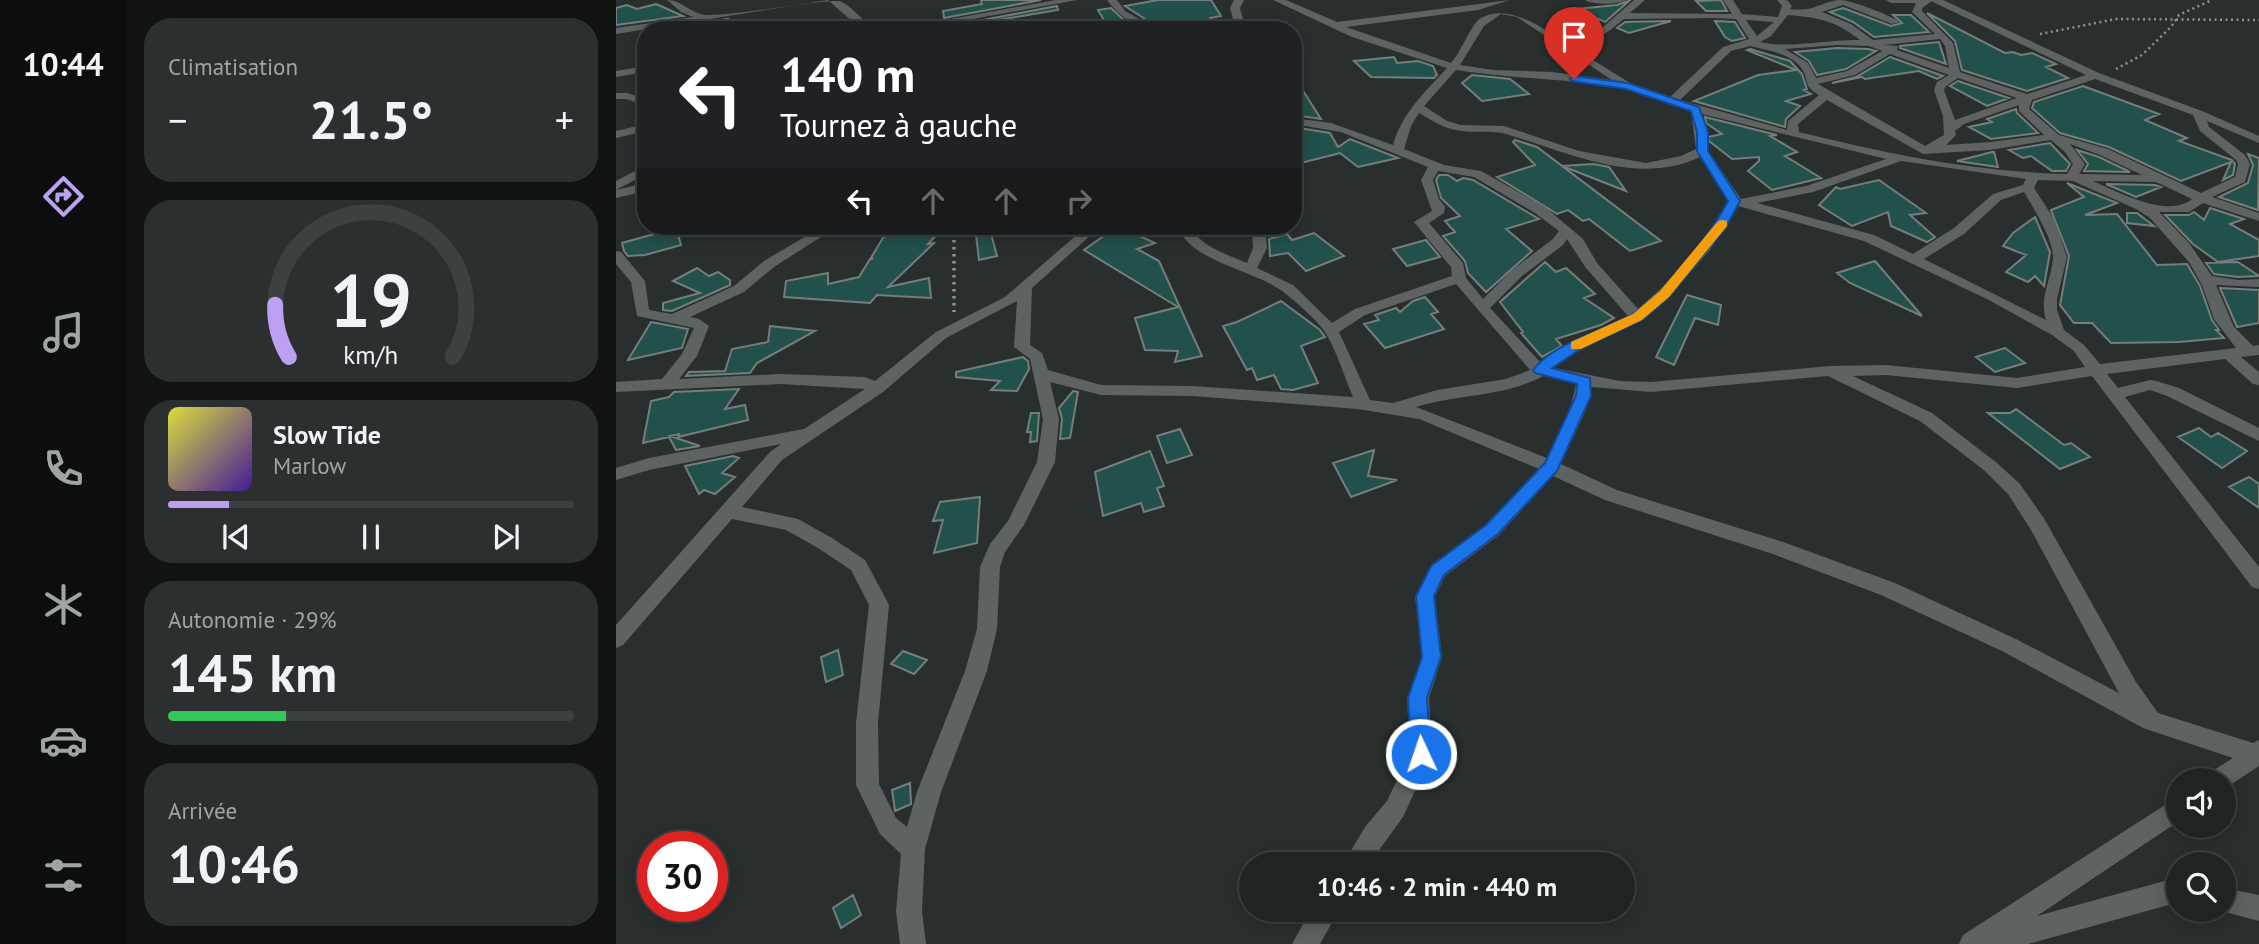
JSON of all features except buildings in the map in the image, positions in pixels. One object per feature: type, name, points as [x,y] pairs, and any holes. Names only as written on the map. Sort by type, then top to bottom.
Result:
[{"type":"street","points":[[672,0],[684,9],[705,18]]},
{"type":"street","points":[[684,21],[823,0]]},
{"type":"street","points":[[832,0],[860,21]]},
{"type":"street","points":[[948,21],[1072,0]]},
{"type":"street","points":[[1112,0],[1122,13],[1135,21]]},
{"type":"street","points":[[1239,0],[1235,8],[1240,21]]},
{"type":"street","points":[[1278,0],[1355,35],[1454,67],[1493,73],[1552,75],[1628,86],[1696,109],[1793,133],[2031,182]]},
{"type":"street","points":[[1338,25],[1505,0]]},
{"type":"street","points":[[1590,0],[1620,0]]},
{"type":"street","points":[[1571,49],[1623,16],[1640,0]]},
{"type":"street","points":[[1728,0],[1752,41],[1788,54],[1805,66],[1810,83],[1923,150],[1990,146],[2051,137],[2096,148],[2198,197],[2259,217]]},
{"type":"street","points":[[1672,101],[1727,49],[1752,41],[1784,16],[1787,6],[1782,0]]},
{"type":"street","points":[[1891,0],[1927,0]]},
{"type":"street","points":[[1927,0],[1917,7],[1917,12],[1951,48],[1951,62],[1956,75]]},
{"type":"street","points":[[1936,0],[2095,75],[2198,113],[2259,140]]},
{"type":"street","points":[[1623,16],[1784,16],[1813,12],[1844,1],[1895,22],[1921,16]]},
{"type":"street","points":[[1398,150],[1407,121],[1454,67],[1467,48],[1473,32],[1482,21],[1494,13],[1508,10],[1524,17],[1533,26],[1628,86]]},
{"type":"street","points":[[1813,12],[1858,32],[1890,51],[2027,98]]},
{"type":"street","points":[[1876,43],[1892,33],[1895,22]]},
{"type":"street","points":[[616,31],[637,28]]},
{"type":"street","points":[[1771,48],[1837,42],[1876,43],[1941,36]]},
{"type":"street","points":[[1810,83],[1851,72],[1917,40]]},
{"type":"street","points":[[618,72],[637,70]]},
{"type":"street","points":[[1392,409],[1437,395],[1508,384],[1540,370],[1579,344],[1637,317],[1664,294],[1705,247],[1738,202],[1809,189],[1945,141],[1950,135],[1949,116],[1939,90],[1941,84],[1956,75]]},
{"type":"street","points":[[1949,130],[1961,122],[2095,75]]},
{"type":"street","points":[[1793,133],[1792,122],[1826,94]]},
{"type":"street","points":[[616,96],[637,100]]},
{"type":"street","points":[[2027,98],[2023,109],[2078,159],[2079,164],[2072,176]]},
{"type":"street","points":[[1417,107],[1443,123],[1461,128],[1504,129],[1576,155],[1646,167],[1685,159],[1702,151]]},
{"type":"street","points":[[1696,109],[1696,117],[1703,132],[1702,151],[1738,202],[1869,238],[1993,296],[2057,332],[2079,348],[2259,581]]},
{"type":"street","points":[[2072,176],[2108,194],[2144,207],[2181,210],[2189,208],[2198,197],[2241,179],[2244,164],[2241,158],[2204,129],[2198,113]]},
{"type":"street","points":[[1302,122],[1326,125],[1398,150],[1434,166],[1480,176],[1539,210],[1578,242],[1591,265],[1637,317]]},
{"type":"street","points":[[616,135],[637,129]]},
{"type":"street","points":[[1434,166],[1427,180],[1433,200],[1439,208],[1438,213],[1421,222],[1458,266],[1459,278],[1482,308],[1540,370],[1585,381],[1651,387],[1830,371],[1886,370],[2017,383],[2255,350]]},
{"type":"street","points":[[616,186],[637,174]]},
{"type":"street","points":[[1914,259],[1966,226],[1992,199],[2031,182],[2072,176],[2160,179]]},
{"type":"street","points":[[2031,182],[2060,257],[2050,299],[2050,310],[2057,332]]},
{"type":"street","points":[[616,194],[637,189]]},
{"type":"street","points":[[2144,207],[2185,248],[2208,280],[2213,299],[2231,338],[2255,350]]},
{"type":"street","points":[[1482,308],[1517,273],[1558,242],[1566,230]]},
{"type":"street","points":[[671,319],[739,289],[758,271],[817,235]]},
{"type":"street","points":[[616,639],[776,456],[877,388],[940,335],[1010,300],[1085,235]]},
{"type":"street","points":[[1189,235],[1202,247],[1289,288],[1332,330],[1364,404]]},
{"type":"street","points":[[1250,268],[1257,261],[1261,235]]},
{"type":"street","points":[[616,255],[638,281],[642,313],[694,322],[702,326],[689,356],[668,382]]},
{"type":"street","points":[[1332,330],[1360,312],[1459,278]]},
{"type":"street","points":[[2208,280],[2238,284],[2259,283]]},
{"type":"street","points":[[913,944],[909,911],[913,849],[929,792],[975,671],[987,629],[990,567],[997,549],[1015,525],[1046,462],[1051,419],[1042,374],[1037,357],[1022,347],[1025,286]]},
{"type":"street","points":[[2228,354],[2259,380]]},
{"type":"street","points":[[1830,371],[1926,417],[1991,467],[2014,489],[2038,525],[2128,689],[2151,721]]},
{"type":"street","points":[[1042,374],[1101,390],[1193,391],[1364,404],[1422,414],[1551,467],[1611,495],[1779,548],[1888,589],[2011,646],[2151,721],[2258,753]]},
{"type":"street","points":[[616,387],[668,382],[780,379],[864,382],[877,388]]},
{"type":"street","points":[[1362,852],[1395,809],[1421,754],[1418,698],[1432,657],[1425,596],[1437,571],[1492,530],[1551,467],[1571,428],[1583,396],[1585,381]]},
{"type":"street","points":[[2115,394],[2150,385],[2174,392],[2259,435]]},
{"type":"street","points":[[616,474],[649,464],[809,432]]},
{"type":"street","points":[[729,511],[791,524],[825,542],[858,565],[879,604],[867,723],[868,785],[888,826],[913,849]]},
{"type":"street","points":[[2236,768],[2258,753]]},
{"type":"street","points":[[1972,944],[2166,816]]},
{"type":"street","points":[[1982,944],[2166,893]]},
{"type":"street","points":[[2236,903],[2259,908]]},
{"type":"street","points":[[1305,944],[1319,922]]},
{"type":"path","points":[[2095,75],[2112,71],[2142,55],[2179,15],[2212,0]]},
{"type":"path","points":[[2016,40],[2116,19],[2259,20]]},
{"type":"path","points":[[940,335],[954,316],[954,235]]},
{"type":"slow traffic","points":[[1576,346],[1637,317],[1664,294],[1723,224]]},
{"type":"route","points":[[1421,754],[1418,698],[1432,657],[1425,596],[1437,571],[1492,530],[1551,467],[1571,428],[1583,396],[1585,381],[1540,370],[1579,344],[1637,317],[1664,294],[1721,226],[1734,201],[1702,151],[1703,132],[1696,117],[1696,109],[1628,86],[1574,79]]}]
